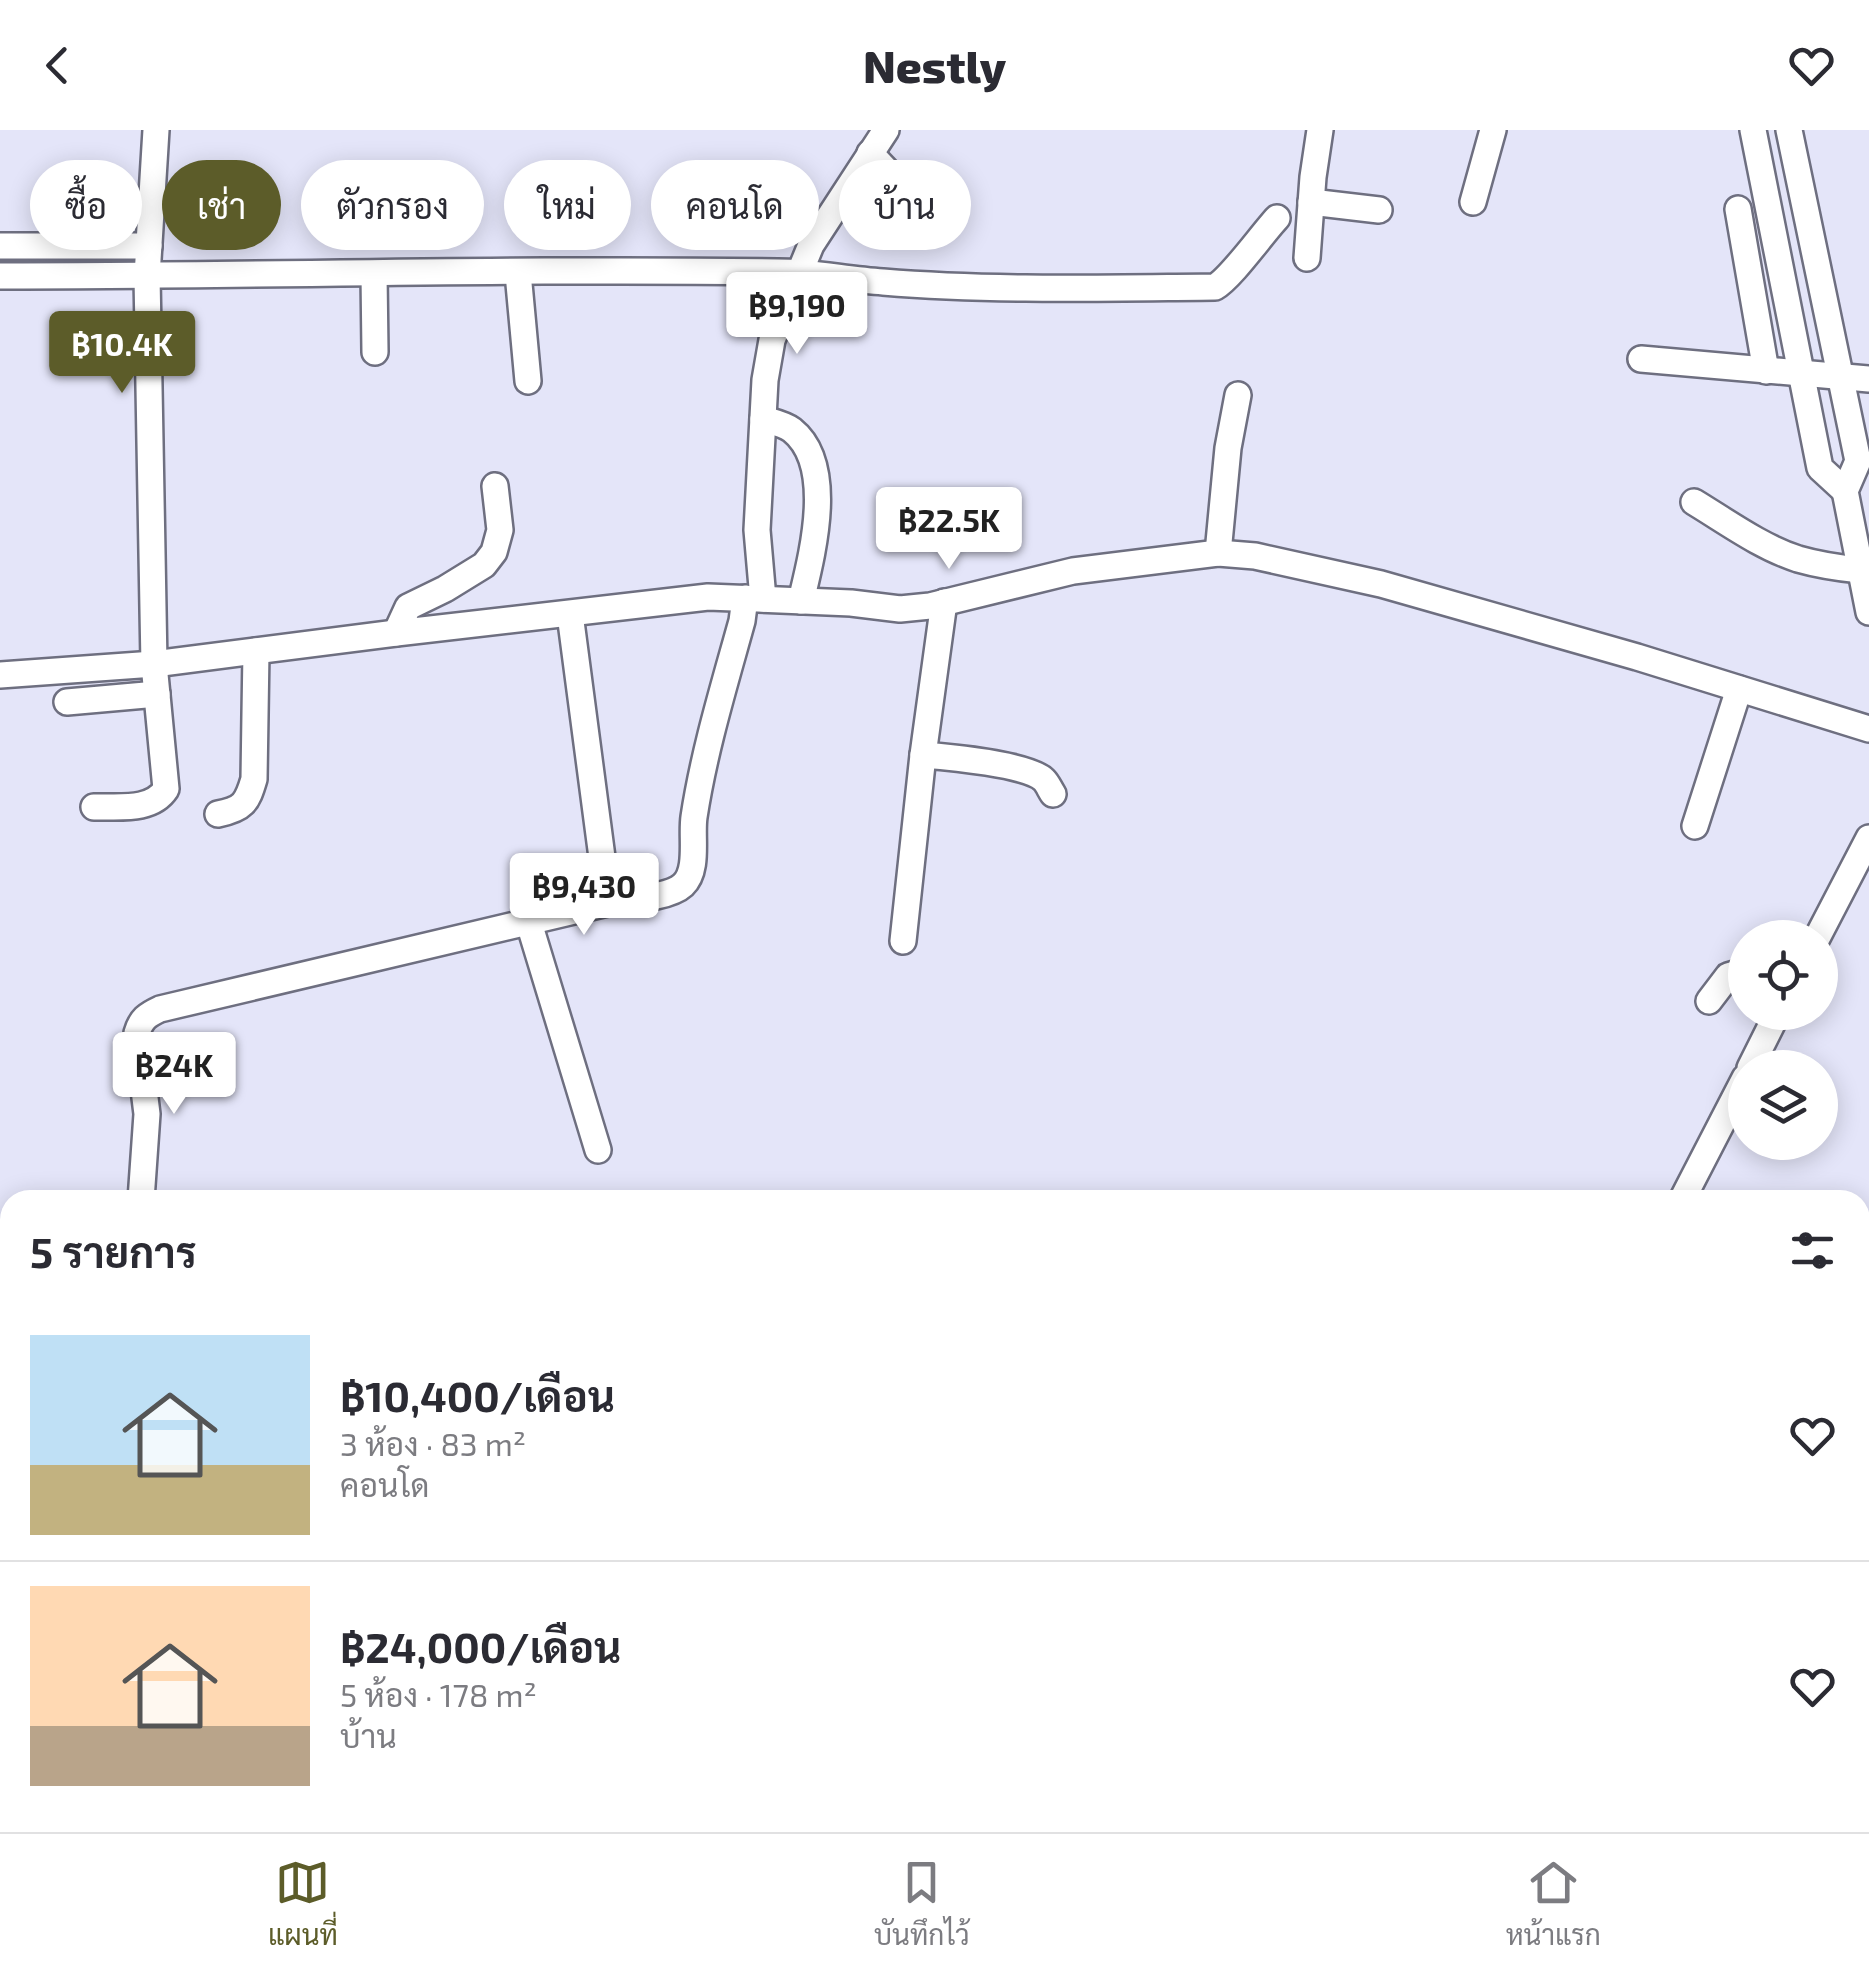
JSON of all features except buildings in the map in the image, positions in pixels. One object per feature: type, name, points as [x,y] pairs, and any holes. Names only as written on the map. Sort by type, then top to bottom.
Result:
[{"type":"street","points":[[94,807],[152,803],[166,790],[154,664],[147,276],[156,130]]},
{"type":"street","points":[[143,1190],[147,1114],[137,1034],[147,1015],[668,892],[689,877],[700,777],[742,621],[754,598],[763,419],[772,340],[810,245],[886,130]]},
{"type":"street","points":[[1306,258],[1320,130]]},
{"type":"street","points":[[1473,202],[1493,130]]},
{"type":"street","points":[[1752,130],[1820,468],[1845,491],[1860,526],[1860,570],[1869,612]]},
{"type":"street","points":[[1789,130],[1858,461],[1845,491]]},
{"type":"street","points":[[870,154],[876,160]]},
{"type":"street","points":[[1311,202],[1379,210]]},
{"type":"street","points":[[1738,209],[1766,371]]},
{"type":"street","points":[[0,276],[639,270],[798,272],[883,282],[1000,287],[1215,287],[1225,282],[1277,218]]},
{"type":"street","points":[[0,246],[149,246]]},
{"type":"street","points":[[518,273],[528,381]]},
{"type":"street","points":[[374,274],[375,352]]},
{"type":"street","points":[[1641,359],[1869,379]]},
{"type":"street","points":[[1218,553],[1228,448],[1238,395]]},
{"type":"street","points":[[763,419],[788,427],[803,441],[812,461],[818,512],[801,601]]},
{"type":"street","points":[[396,633],[408,607],[484,565],[494,552],[500,530],[495,486]]},
{"type":"street","points":[[1694,502],[1795,558],[1860,570]]},
{"type":"street","points":[[0,675],[154,664],[708,597],[900,609],[1073,570],[1218,553],[1288,562],[1381,584],[1636,657],[1869,730]]},
{"type":"street","points":[[904,941],[944,602]]},
{"type":"street","points":[[570,614],[608,904]]},
{"type":"street","points":[[218,814],[236,810],[249,798],[254,779],[256,651]]},
{"type":"street","points":[[1695,826],[1739,689]]},
{"type":"street","points":[[68,702],[157,694]]},
{"type":"street","points":[[923,755],[962,758],[1025,771],[1042,778],[1053,794]]},
{"type":"street","points":[[1826,920],[1869,838]]},
{"type":"street","points":[[529,923],[598,1150]]},
{"type":"street","points":[[1709,1001],[1728,976]]},
{"type":"street","points":[[1687,1190],[1728,1111]]}]
